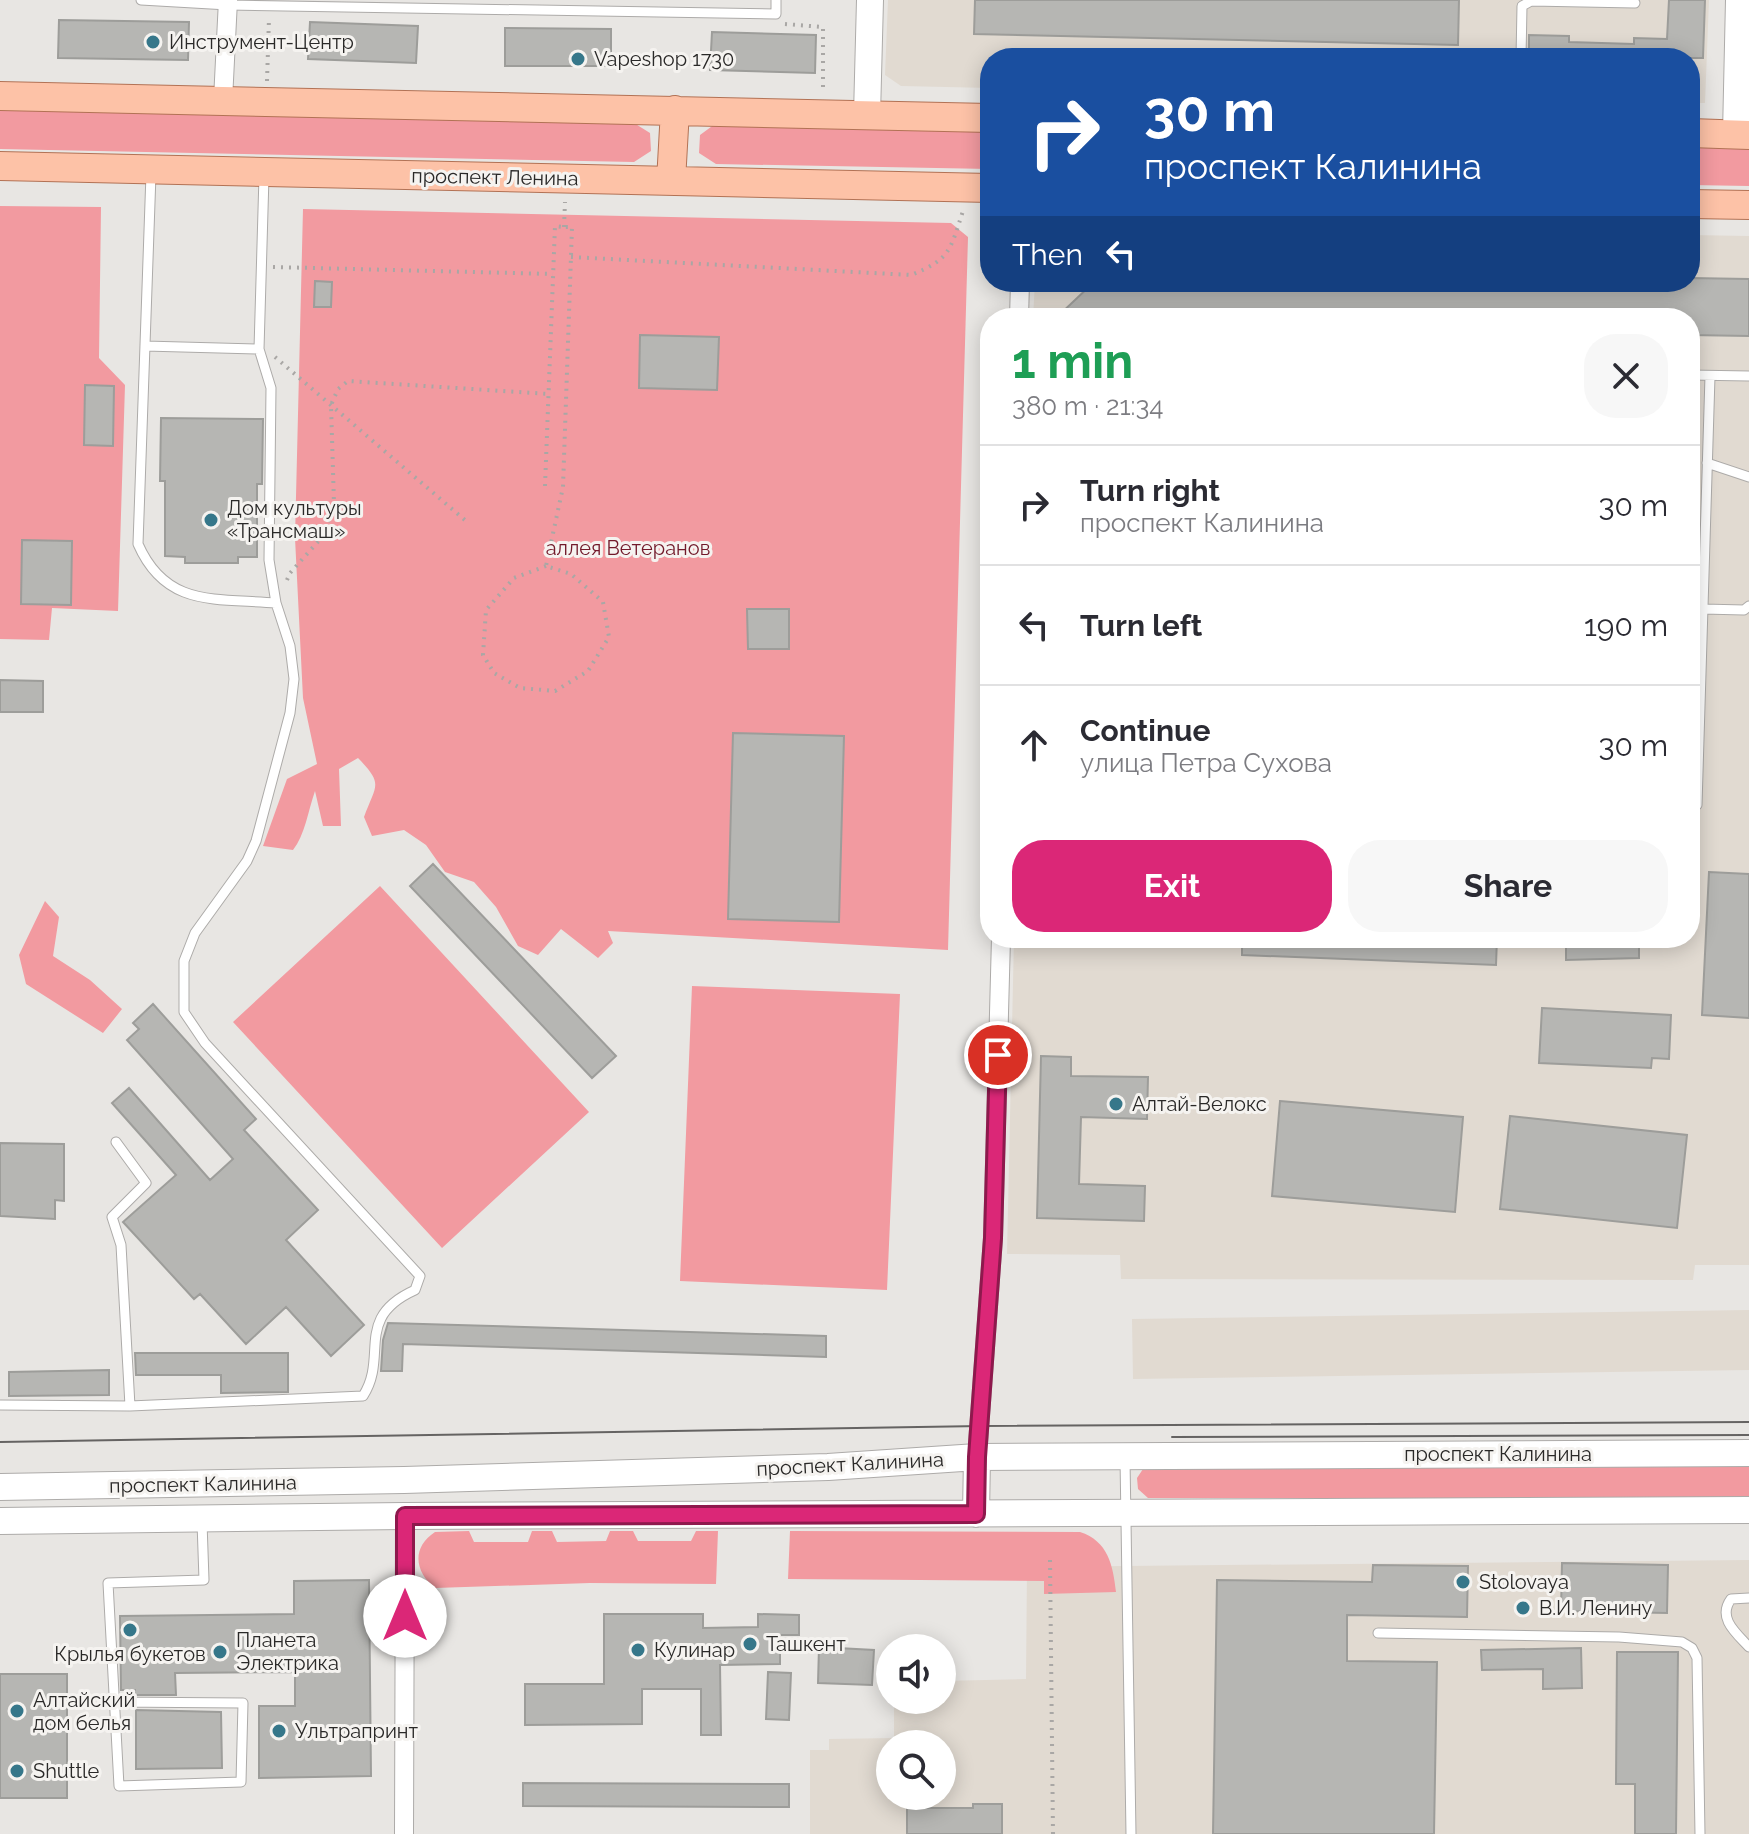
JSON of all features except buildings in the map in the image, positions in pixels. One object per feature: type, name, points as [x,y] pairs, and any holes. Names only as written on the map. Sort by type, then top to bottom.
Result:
[{"type":"main road","points":[[867,115],[870,0]]},
{"type":"main road","points":[[1700,133],[1742,134],[1739,0]]},
{"type":"main road","points":[[0,96],[980,118]]},
{"type":"main road","points":[[671,181],[675,110]]},
{"type":"main road","name":"проспект Ленина","points":[[0,166],[980,188]]},
{"type":"main road","points":[[1700,204],[1749,205]]},
{"type":"main road","points":[[976,1514],[978,1448]]},
{"type":"main road","name":"проспект Калинина","points":[[0,1487],[404,1480],[828,1467],[978,1448],[1125,1456],[1749,1453]]},
{"type":"main road","points":[[404,1480],[405,1516]]},
{"type":"main road","name":"проспект Калинина","points":[[0,1521],[405,1516],[1749,1510]]},
{"type":"street","points":[[223,100],[228,3]]},
{"type":"street","points":[[978,1448],[993,1238],[1001,948]]},
{"type":"street","points":[[404,1834],[405,1516]]},
{"type":"lane","points":[[141,0],[269,6],[352,4],[776,14],[776,0]]},
{"type":"lane","points":[[1521,48],[1522,6],[1531,1],[1635,3]]},
{"type":"lane","points":[[151,169],[138,544],[147,565],[164,584],[193,596],[276,603]]},
{"type":"lane","points":[[0,1405],[130,1406],[363,1396],[372,1382],[373,1339],[387,1308],[419,1284],[420,1276],[205,1043],[184,1012],[184,961],[195,933],[247,861],[256,841],[290,713],[294,679],[290,646],[276,603],[269,560],[271,388],[259,349],[264,172]]},
{"type":"lane","points":[[145,346],[259,349]]},
{"type":"lane","points":[[1700,376],[1749,376]]},
{"type":"lane","points":[[1700,707],[1710,376]]},
{"type":"lane","points":[[1707,463],[1749,477]]},
{"type":"lane","points":[[1703,609],[1744,610],[1749,606]]},
{"type":"lane","points":[[116,1142],[146,1183],[112,1217],[121,1245],[130,1406]]},
{"type":"lane","points":[[1125,1456],[1131,1834]]},
{"type":"lane","points":[[114,1702],[243,1703],[241,1782],[119,1786],[114,1702],[108,1583],[204,1580],[202,1519]]},
{"type":"lane","points":[[1749,1598],[1731,1599],[1725,1607],[1725,1617],[1749,1647]]},
{"type":"lane","points":[[1378,1633],[1619,1637],[1682,1642],[1692,1648],[1697,1658],[1700,1834]]},
{"type":"path","points":[[267,81],[269,6]]},
{"type":"path","points":[[776,14],[787,26],[823,27],[823,92]]},
{"type":"path","points":[[564,227],[565,200]]},
{"type":"path","points":[[571,257],[911,275],[936,265],[952,246],[963,209]]},
{"type":"path","points":[[545,486],[555,226],[572,227],[563,487],[546,566]]},
{"type":"path","points":[[262,266],[553,274]]},
{"type":"path","points":[[259,349],[276,358],[466,521]]},
{"type":"path","points":[[276,603],[290,573],[323,536],[334,504],[331,405],[338,389],[348,381],[549,394]]},
{"type":"path","points":[[546,566],[571,574],[603,602],[609,637],[588,671],[555,691],[520,688],[494,673],[483,655],[486,610],[514,578],[546,566]]},
{"type":"path","points":[[1050,1560],[1053,1834]]},
{"type":"shaded area","points":[[888,0],[1709,0],[1705,103],[1700,103],[1700,48],[980,48],[980,88],[901,86],[885,75]]},
{"type":"shaded area","points":[[1700,235],[1749,236],[1749,1265],[1695,1265],[1693,1280],[1121,1279],[1120,1255],[1007,1254],[1014,948],[1700,948],[1700,308],[1034,308],[1034,292],[1700,292]]},
{"type":"shaded area","points":[[1749,1310],[1749,1370],[1133,1379],[1132,1319]]},
{"type":"shaded area","points":[[1749,1560],[1749,1834],[810,1834],[810,1750],[829,1750],[829,1739],[876,1738],[876,1810],[956,1810],[956,1730],[894,1730],[894,1714],[956,1714],[956,1681],[1026,1679],[1027,1567]]},
{"type":"green space","points":[[0,110],[634,123],[650,133],[651,151],[634,162],[0,149]]},
{"type":"green space","points":[[715,124],[980,129],[980,169],[716,164],[699,153],[700,135]]},
{"type":"green space","points":[[1700,145],[1749,147],[1749,186],[1700,185]]},
{"type":"green space","points":[[0,206],[101,207],[99,358],[125,385],[118,611],[52,608],[49,640],[0,639]]},
{"type":"green space","name":"аллея Ветеранов","points":[[303,209],[951,223],[968,237],[948,950],[608,931],[613,943],[598,958],[561,929],[538,955],[518,946],[496,907],[474,882],[445,872],[426,845],[404,830],[372,836],[364,817],[375,785],[372,774],[358,758],[339,769],[341,826],[323,826],[315,791],[293,850],[263,846],[287,779],[317,764],[303,698],[295,538]]},
{"type":"green space","points":[[380,886],[589,1112],[442,1248],[233,1022]]},
{"type":"green space","points":[[45,901],[59,917],[53,956],[90,980],[122,1009],[103,1033],[26,984],[19,955]]},
{"type":"green space","points":[[692,986],[900,994],[887,1290],[680,1281]]},
{"type":"green space","points":[[1749,1465],[1749,1498],[1148,1498],[1138,1489],[1137,1478],[1143,1469]]},
{"type":"green space","points":[[469,1531],[474,1542],[528,1542],[532,1531],[552,1531],[557,1542],[606,1541],[610,1531],[633,1531],[638,1541],[691,1541],[696,1531],[718,1531],[716,1584],[590,1583],[435,1588],[420,1567],[418,1560],[422,1545],[435,1532]]},
{"type":"green space","points":[[790,1531],[1080,1532],[1103,1548],[1113,1572],[1116,1592],[1044,1594],[1044,1581],[788,1579]]},
{"type":"tram line","points":[[0,1442],[981,1426],[1749,1422]]},
{"type":"tram line","points":[[1172,1437],[1749,1435]]},
{"type":"place","name":"Инструмент-Центр","points":[[153,42]]},
{"type":"place","name":"Vapeshop 1730","points":[[578,59]]},
{"type":"place","name":"Дом культуры «Трансмаш»","points":[[211,520]]},
{"type":"place","name":"Алтай-Велокс","points":[[1116,1104]]},
{"type":"place","name":"Stolovaya","points":[[1463,1582]]},
{"type":"place","name":"В.И. Ленину","points":[[1523,1608]]},
{"type":"place","name":"Крылья букетов","points":[[130,1630]]},
{"type":"place","name":"Ташкент","points":[[750,1644]]},
{"type":"place","name":"Кулинар","points":[[638,1650]]},
{"type":"place","name":"Планета Электрика","points":[[220,1652]]},
{"type":"place","name":"Алтайский дом белья","points":[[17,1711]]},
{"type":"place","name":"Ультрапринт","points":[[279,1731]]},
{"type":"place","name":"Shuttle","points":[[17,1771]]},
{"type":"route","points":[[405,1616],[405,1516],[976,1514],[977,1457],[993,1238],[998,1055]]}]
